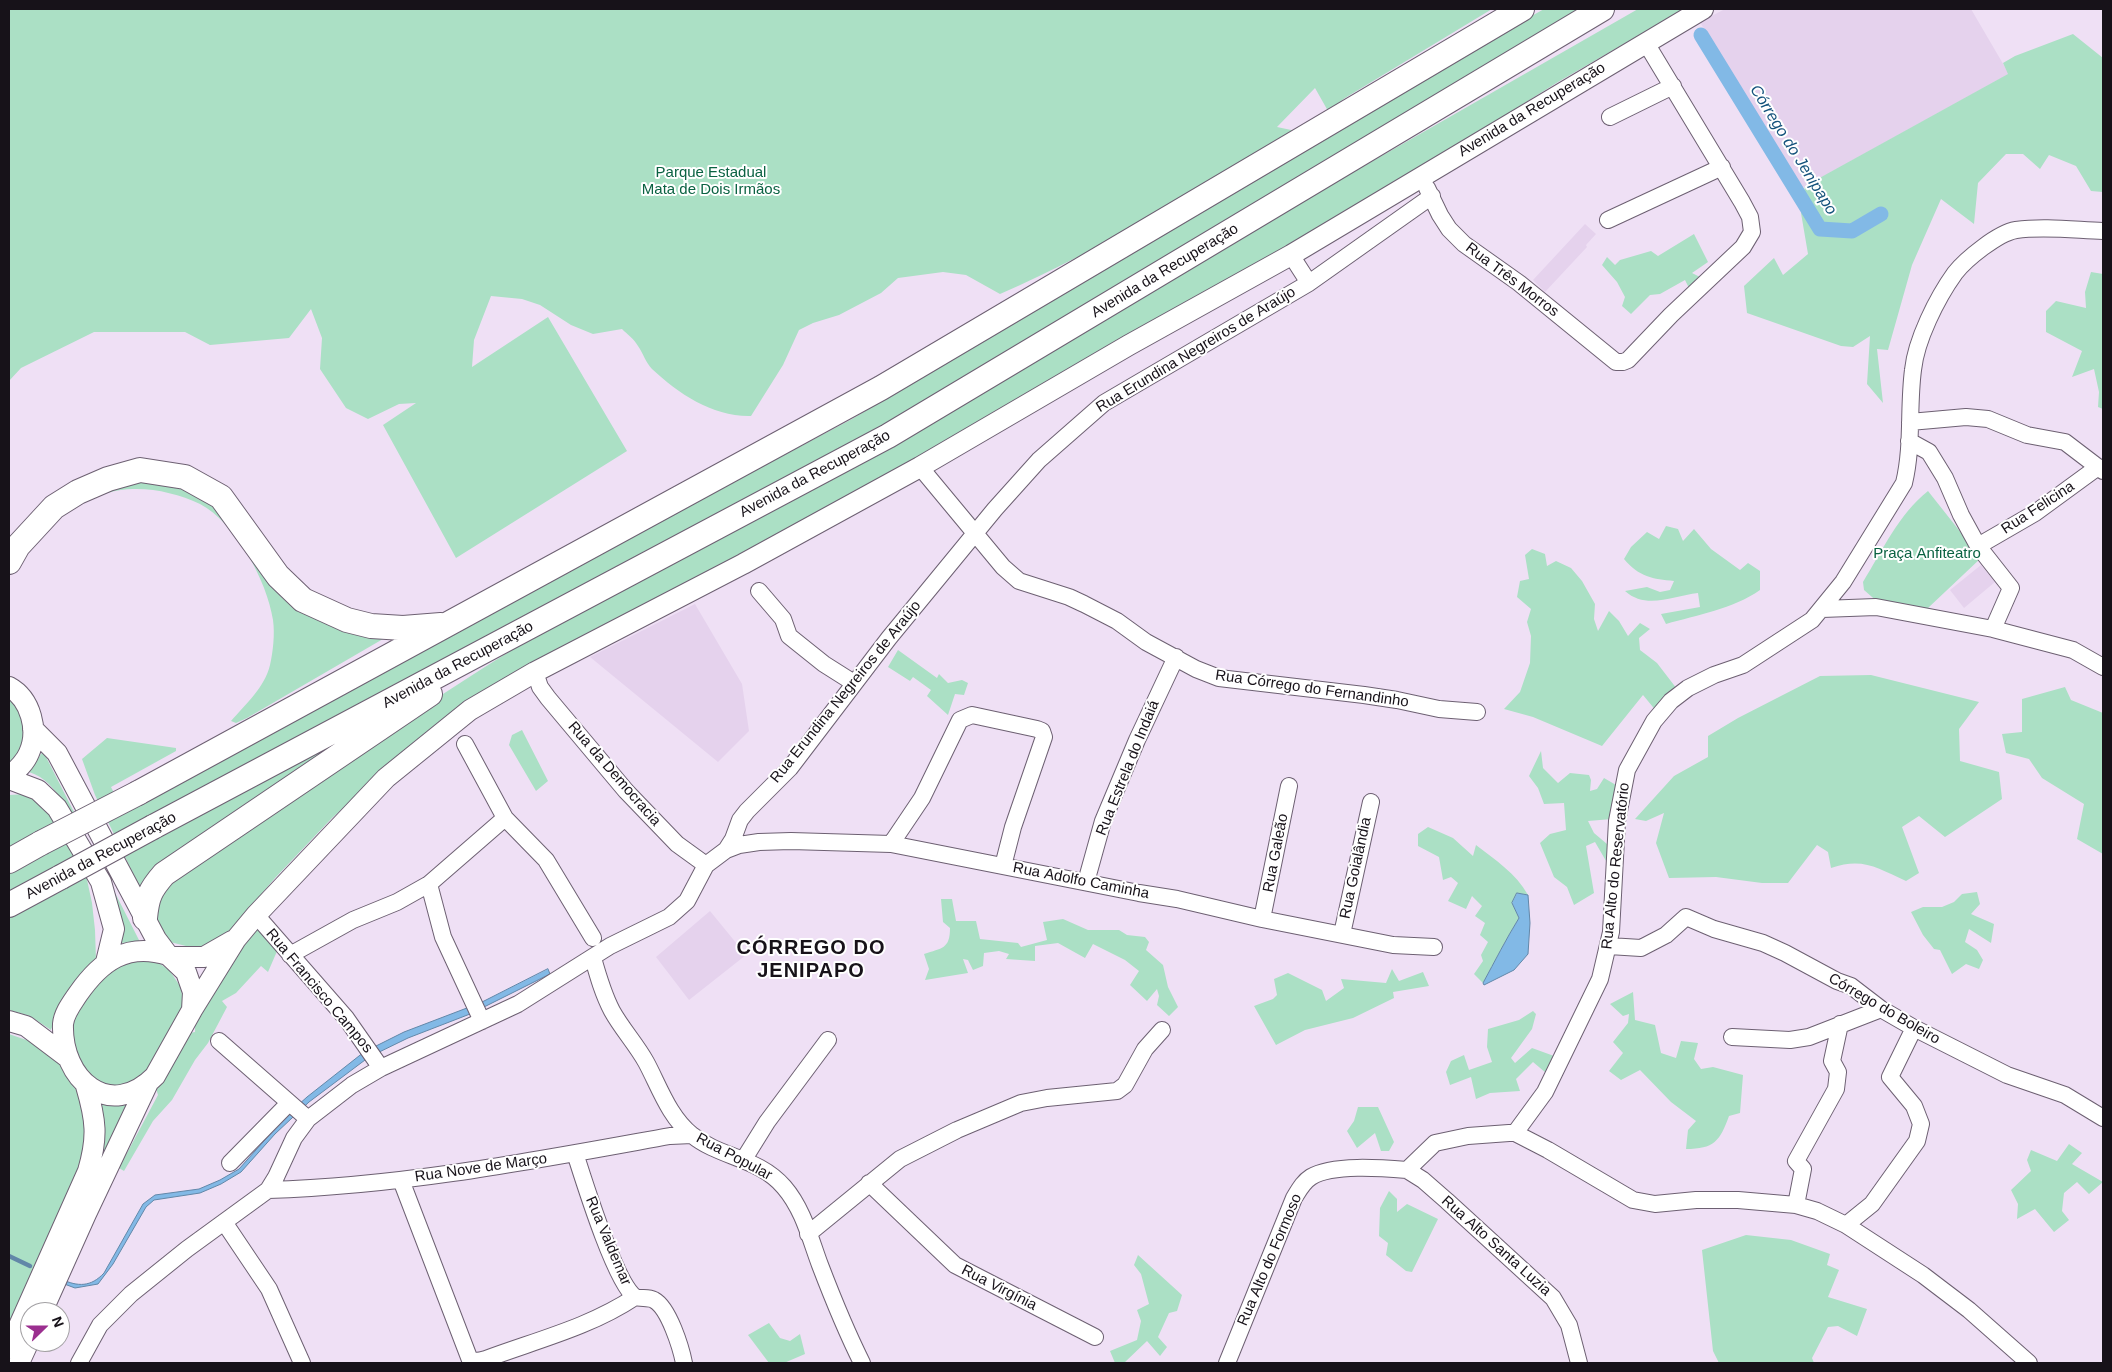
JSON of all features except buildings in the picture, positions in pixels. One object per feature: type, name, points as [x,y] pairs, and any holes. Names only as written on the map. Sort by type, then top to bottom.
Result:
[{"type":"highway","points":[[9,861],[454,622],[881,388],[1522,9]]},
{"type":"highway","name":"Avenida da Recuperação","points":[[9,905],[888,436],[1602,9]]},
{"type":"highway","points":[[9,562],[18,546],[54,507],[108,479],[140,470],[185,477],[222,497],[278,576],[303,600],[347,620],[379,627],[414,628],[454,622]]},
{"type":"highway","points":[[145,918],[147,899],[164,874],[524,630]]},
{"type":"main road","name":"Avenida da Recuperação","points":[[192,1010],[236,939],[256,915],[386,778],[470,710],[535,672],[743,564],[920,467],[1130,345],[1291,255],[1703,9]]},
{"type":"main road","points":[[9,687],[25,703],[32,719],[33,729],[29,754],[20,768],[9,778],[38,790],[57,808],[102,882],[114,929],[106,962]]},
{"type":"main road","points":[[33,729],[57,753],[145,918],[169,956],[189,977],[193,992],[192,1010],[162,1065],[148,1083],[47,1302]]},
{"type":"main road","name":"Avenida da Recuperação","points":[[169,956],[204,957],[236,939]]},
{"type":"main road","points":[[9,1348],[88,1171],[95,1148],[95,1127],[86,1086],[67,1056],[63,1040],[64,1021],[70,1006],[82,988],[106,962],[119,955],[132,952],[155,951],[169,956]]},
{"type":"main road","points":[[9,1021],[26,1026],[67,1056]]},
{"type":"main road","points":[[86,1086],[100,1094],[112,1097],[129,1093],[148,1083]]},
{"type":"street","points":[[1608,220],[1722,167],[1646,43]]},
{"type":"street","points":[[1610,118],[1673,86]]},
{"type":"street","name":"Rua Três Morros","points":[[1422,177],[1440,215],[1449,229],[1464,244],[1519,283],[1616,362],[1623,362],[1731,260],[1749,239],[1752,232],[1750,217],[1722,167]]},
{"type":"street","name":"Rua Erundina Negreiros de Araújo","points":[[79,1363],[100,1325],[125,1300],[162,1268],[268,1190],[294,1138],[308,1119],[352,1086],[381,1068],[518,1004],[610,946],[669,916],[687,901],[706,865],[726,850],[733,839],[740,820],[747,811],[790,768],[894,631],[995,509],[1039,460],[1104,403],[1309,282],[1432,196]]},
{"type":"street","name":"Rua Alto do Reservatório","points":[[1515,1133],[1557,1072],[1600,979],[1609,946],[1620,802],[1626,770],[1654,721],[1671,701],[1688,688],[1714,674],[1743,665],[1769,650],[1812,620],[1843,582],[1904,483],[1909,465],[1913,368],[1921,340],[1938,301],[1956,272],[1992,241],[2014,230],[2103,231]]},
{"type":"street","name":"Rua Erundina Negreiros de Araújo","points":[[1291,255],[1309,282]]},
{"type":"street","points":[[1910,422],[1966,417],[1988,419],[2027,435],[2065,442],[2101,469]]},
{"type":"street","points":[[1909,441],[1929,452],[1945,478],[1961,515],[1978,546],[2011,588],[1993,629]]},
{"type":"street","name":"Rua Córrego do Fernandinho","points":[[920,467],[1003,567],[1019,581],[1069,597],[1117,621],[1146,642],[1176,656],[1196,669],[1219,678],[1372,696],[1439,709],[1477,712]]},
{"type":"street","name":"Rua Felicina","points":[[1978,546],[2035,513],[2101,469]]},
{"type":"street","points":[[759,591],[783,619],[789,636],[824,664],[854,683]]},
{"type":"street","points":[[1822,608],[1876,607],[1993,629],[2073,650],[2103,667]]},
{"type":"street","name":"Rua Estrela do Indaiá","points":[[1086,882],[1103,822],[1136,740],[1176,656]]},
{"type":"street","name":"Rua da Democracia","points":[[535,672],[540,687],[548,698],[626,791],[677,844],[706,865]]},
{"type":"street","points":[[891,844],[922,798],[960,720],[968,716],[981,716],[1042,731],[1044,742],[1013,827],[1003,866]]},
{"type":"street","points":[[465,744],[505,818],[546,860],[593,938]]},
{"type":"street","name":"Rua Galeão","points":[[1262,919],[1289,786]]},
{"type":"street","name":"Rua Goialândia","points":[[1342,934],[1371,802]]},
{"type":"street","points":[[290,955],[353,920],[397,902],[428,884],[505,818]]},
{"type":"street","name":"Rua Adolfo Caminha","points":[[726,850],[759,842],[891,844],[1177,898],[1262,919],[1393,945],[1434,947]]},
{"type":"street","points":[[428,884],[443,937],[482,1021]]},
{"type":"street","name":"Rua Francisco Campos","points":[[256,915],[346,1018],[381,1068]]},
{"type":"street","name":"Córrego do Boleiro","points":[[1609,946],[1641,948],[1666,936],[1686,916],[1714,929],[1762,943],[1785,953],[1837,981],[1852,986],[1881,1008],[1914,1028],[2007,1075],[2065,1095],[2103,1118]]},
{"type":"street","name":"Rua Popular","points":[[593,958],[600,984],[611,1010],[641,1053],[664,1099],[678,1119],[692,1135],[771,1174],[795,1202],[846,1332],[862,1363]]},
{"type":"street","points":[[1732,1037],[1790,1040],[1810,1038],[1881,1008]]},
{"type":"street","points":[[1796,1205],[1803,1169],[1796,1161],[1836,1090],[1838,1072],[1832,1061],[1840,1024]]},
{"type":"street","points":[[1846,1226],[1872,1204],[1917,1141],[1921,1124],[1914,1106],[1890,1077],[1914,1028]]},
{"type":"street","points":[[808,1234],[869,1183],[908,1155],[957,1130],[1021,1103],[1047,1098],[1117,1091],[1125,1085],[1145,1049],[1162,1030]]},
{"type":"street","points":[[744,1159],[767,1122],[828,1040]]},
{"type":"street","points":[[219,1042],[308,1119]]},
{"type":"street","points":[[230,1163],[289,1103]]},
{"type":"street","points":[[1407,1170],[1435,1143],[1468,1136],[1515,1133],[1567,1160],[1633,1200],[1655,1204],[1696,1200],[1738,1200],[1796,1205],[1818,1211],[1846,1226],[1944,1290],[2029,1363]]},
{"type":"street","name":"Rua Nove de Março","points":[[268,1190],[301,1189],[449,1174],[670,1136],[692,1135]]},
{"type":"street","name":"Rua Valdemar","points":[[575,1153],[591,1202],[628,1289],[635,1297],[654,1300],[662,1308],[681,1349],[684,1363]]},
{"type":"street","name":"Rua Alto do Formoso","points":[[1227,1363],[1294,1198],[1304,1184],[1312,1176],[1346,1169],[1407,1170]]},
{"type":"street","name":"Rua Alto Santa Luzia","points":[[1407,1170],[1423,1180],[1447,1201],[1553,1298],[1569,1324],[1579,1363]]},
{"type":"street","points":[[401,1180],[470,1360],[511,1357],[589,1324],[635,1297]]},
{"type":"street","name":"Rua Virgínia","points":[[869,1183],[955,1265],[1095,1337]]},
{"type":"street","points":[[224,1222],[269,1289],[302,1363]]},
{"type":"shaded area","points":[[1725,9],[1971,9],[2009,74],[1797,191],[1700,22]]},
{"type":"shaded area","points":[[1585,224],[1596,234],[1586,245],[1587,247],[1545,292],[1533,280]]},
{"type":"shaded area","points":[[1981,565],[1995,582],[1964,608],[1950,590]]},
{"type":"shaded area","points":[[695,604],[742,684],[749,731],[718,762],[590,657]]},
{"type":"shaded area","points":[[710,911],[746,955],[689,1000],[656,957]]},
{"type":"green space","name":"Parque Estadual Mata de Dois Irmãos","points":[[9,9],[1492,9],[1345,98],[1328,111],[1315,88],[1277,127],[1296,131],[1150,218],[1076,258],[1000,294],[966,275],[943,272],[898,278],[881,293],[839,315],[813,323],[799,330],[783,365],[751,416],[723,413],[685,395],[652,369],[636,343],[622,329],[593,334],[571,325],[540,305],[522,299],[491,296],[474,340],[472,367],[548,317],[627,451],[456,558],[383,425],[416,403],[399,404],[368,419],[346,408],[320,369],[322,338],[311,309],[289,338],[210,345],[185,332],[94,332],[21,368],[9,381]]},
{"type":"green space","points":[[1544,9],[1590,9],[864,441],[429,686],[142,892],[95,795],[82,759],[107,738],[176,748],[176,751],[111,787],[121,807],[852,419],[1352,118]]},
{"type":"green space","points":[[1638,9],[1684,9],[1558,82],[1407,177],[402,755],[332,818],[275,878],[224,938],[202,948],[190,947],[170,942],[157,926],[154,908],[160,890],[438,697],[533,637],[1214,252]]},
{"type":"green space","points":[[2073,34],[2103,58],[2103,192],[2091,191],[2076,166],[2049,155],[2040,169],[2023,154],[2006,154],[1978,183],[1974,224],[1941,199],[1912,265],[1888,350],[1877,349],[1883,403],[1867,384],[1870,336],[1853,347],[1841,346],[1747,313],[1744,286],[1774,258],[1783,275],[1808,254],[1801,213],[1805,186],[2008,74],[2003,63],[2015,56]]},
{"type":"green space","points":[[1694,234],[1708,262],[1692,273],[1704,279],[1691,292],[1685,280],[1660,294],[1650,295],[1631,314],[1622,306],[1625,297],[1617,282],[1602,265],[1607,257],[1615,265],[1620,260],[1651,251],[1658,256]]},
{"type":"green space","points":[[2091,272],[2103,274],[2103,409],[2098,407],[2099,392],[2094,369],[2072,377],[2082,351],[2046,332],[2046,311],[2056,301],[2086,308],[2085,292]]},
{"type":"green space","points":[[151,482],[179,486],[205,498],[228,516],[265,570],[395,632],[247,718],[236,723],[231,721],[264,681],[270,665],[274,625],[270,605],[257,571],[248,554],[226,525],[200,504],[169,493],[145,489],[117,490],[86,500],[117,484]]},
{"type":"green space","name":"Praça Anfiteatro","points":[[1928,491],[1981,558],[1928,608],[1914,609],[1880,604],[1864,590],[1863,582],[1900,522]]},
{"type":"green space","points":[[1666,526],[1678,529],[1683,541],[1694,529],[1711,549],[1740,570],[1748,563],[1760,571],[1760,590],[1727,607],[1666,624],[1661,614],[1700,607],[1698,593],[1651,601],[1633,597],[1625,591],[1647,587],[1660,592],[1670,590],[1674,581],[1647,576],[1635,570],[1624,559],[1631,547],[1647,532],[1659,539]]},
{"type":"green space","points":[[1532,549],[1545,554],[1547,566],[1556,561],[1571,568],[1582,581],[1595,604],[1594,619],[1598,631],[1609,611],[1619,621],[1628,636],[1640,623],[1650,629],[1639,638],[1640,650],[1657,663],[1677,689],[1657,712],[1643,695],[1602,746],[1533,717],[1504,709],[1520,692],[1530,663],[1531,636],[1527,622],[1531,609],[1517,597],[1520,581],[1529,579],[1525,555]]},
{"type":"green space","points":[[898,650],[937,678],[939,674],[948,683],[962,680],[968,683],[964,695],[955,694],[948,715],[927,696],[931,690],[913,677],[910,681],[888,667]]},
{"type":"green space","points":[[1871,675],[1979,702],[1959,729],[1960,761],[1999,772],[2002,799],[1945,837],[1919,816],[1902,827],[1919,873],[1906,881],[1878,868],[1861,864],[1842,865],[1831,868],[1828,852],[1817,845],[1788,883],[1762,883],[1716,877],[1669,878],[1656,843],[1664,813],[1646,821],[1635,819],[1674,776],[1708,757],[1708,736],[1738,718],[1820,676]]},
{"type":"green space","points":[[2065,687],[2071,700],[2103,713],[2103,854],[2077,839],[2084,804],[2042,778],[2029,759],[2006,753],[2002,734],[2022,732],[2022,699]]},
{"type":"green space","points":[[9,692],[21,710],[26,728],[21,746],[9,764]]},
{"type":"green space","points":[[522,730],[548,781],[536,791],[509,745],[512,735]]},
{"type":"green space","points":[[43,751],[140,942],[120,943],[63,801],[44,780],[29,772]]},
{"type":"green space","points":[[1541,751],[1543,768],[1558,783],[1570,773],[1589,775],[1591,780],[1590,791],[1597,789],[1604,778],[1616,785],[1612,819],[1588,821],[1594,833],[1607,844],[1609,866],[1595,842],[1586,846],[1594,893],[1574,905],[1567,887],[1554,877],[1540,843],[1550,834],[1566,830],[1564,803],[1544,804],[1538,788],[1529,776]]},
{"type":"green space","points":[[27,794],[51,814],[86,875],[95,930],[96,960],[59,1007],[51,1030],[30,1016],[9,1010],[9,917],[65,887],[9,894],[9,795]]},
{"type":"green space","points":[[1428,827],[1453,838],[1473,856],[1476,845],[1511,873],[1528,895],[1517,893],[1512,903],[1519,918],[1483,983],[1474,974],[1483,961],[1481,955],[1488,942],[1480,935],[1485,923],[1475,916],[1482,906],[1472,896],[1466,909],[1448,901],[1458,883],[1451,877],[1443,880],[1439,857],[1418,846],[1418,834]]},
{"type":"green space","points":[[1977,892],[1980,904],[1971,914],[1994,924],[1991,943],[1969,929],[1965,942],[1977,950],[1983,960],[1979,969],[1966,964],[1952,974],[1940,950],[1934,949],[1923,935],[1911,912],[1923,907],[1942,907],[1954,902],[1962,894]]},
{"type":"green space","points":[[941,899],[952,899],[956,921],[976,921],[980,939],[1018,943],[1021,947],[1047,940],[1043,922],[1063,919],[1088,930],[1119,930],[1127,935],[1145,937],[1149,942],[1146,950],[1163,965],[1168,987],[1178,1007],[1169,1016],[1157,1005],[1159,996],[1157,989],[1147,1001],[1130,985],[1139,971],[1125,960],[1093,944],[1085,958],[1058,943],[1035,946],[1035,961],[1006,959],[1009,954],[999,951],[984,953],[983,966],[973,970],[968,960],[963,959],[968,973],[925,980],[929,969],[924,954],[944,947],[950,935],[950,928],[943,922]]},
{"type":"green space","points":[[256,927],[278,949],[268,972],[261,966],[236,993],[222,1001],[227,1007],[208,1043],[195,1060],[172,1100],[153,1121],[124,1171],[119,1168],[158,1095],[155,1085],[184,1034],[195,1032],[195,1015]]},
{"type":"green space","points":[[139,958],[159,963],[170,971],[180,986],[184,1003],[180,1019],[157,1058],[129,1088],[103,1090],[72,1053],[71,1017],[102,972]]},
{"type":"green space","points":[[1392,969],[1399,981],[1423,972],[1429,986],[1393,992],[1394,998],[1353,1018],[1305,1030],[1276,1045],[1254,1006],[1273,999],[1277,995],[1274,979],[1288,973],[1322,990],[1326,1001],[1344,988],[1341,979],[1386,983]]},
{"type":"green space","points":[[1633,992],[1635,1020],[1655,1025],[1661,1053],[1676,1058],[1681,1041],[1698,1043],[1694,1059],[1701,1069],[1713,1067],[1743,1075],[1740,1113],[1729,1116],[1719,1137],[1710,1145],[1696,1149],[1686,1149],[1688,1130],[1696,1121],[1671,1102],[1640,1070],[1621,1080],[1609,1071],[1623,1053],[1613,1042],[1628,1023],[1629,1014],[1623,1016],[1610,1004]]},
{"type":"green space","points":[[1533,1011],[1536,1014],[1532,1029],[1511,1058],[1515,1063],[1532,1048],[1554,1056],[1546,1073],[1533,1062],[1516,1079],[1520,1091],[1490,1093],[1476,1099],[1471,1077],[1450,1085],[1446,1072],[1451,1061],[1464,1055],[1469,1070],[1492,1062],[1487,1047],[1488,1029],[1519,1020]]},
{"type":"green space","points":[[9,1034],[38,1044],[67,1068],[82,1088],[89,1154],[24,1302],[20,1302],[20,1310],[9,1335]]},
{"type":"green space","points":[[96,1099],[119,1105],[130,1104],[97,1170]]},
{"type":"green space","points":[[1358,1107],[1378,1107],[1394,1142],[1389,1151],[1381,1151],[1375,1133],[1357,1148],[1347,1131],[1354,1121]]},
{"type":"green space","points":[[2069,1144],[2082,1153],[2072,1164],[2103,1182],[2089,1194],[2077,1182],[2064,1193],[2062,1211],[2069,1220],[2054,1232],[2035,1209],[2017,1219],[2018,1204],[2011,1190],[2031,1171],[2027,1160],[2031,1150],[2057,1161]]},
{"type":"green space","points":[[1389,1191],[1397,1199],[1397,1212],[1407,1204],[1438,1219],[1412,1272],[1406,1271],[1386,1255],[1388,1243],[1379,1236],[1380,1208]]},
{"type":"green space","points":[[1746,1235],[1791,1240],[1830,1254],[1827,1265],[1839,1270],[1828,1297],[1867,1309],[1857,1336],[1838,1326],[1828,1327],[1812,1358],[1814,1363],[1719,1363],[1713,1351],[1702,1250]]},
{"type":"green space","points":[[1138,1255],[1182,1295],[1177,1311],[1169,1313],[1158,1337],[1167,1347],[1160,1356],[1147,1341],[1124,1363],[1115,1363],[1110,1351],[1137,1340],[1141,1321],[1137,1310],[1149,1304],[1141,1274],[1134,1265]]},
{"type":"green space","points":[[769,1323],[780,1338],[790,1341],[800,1334],[805,1354],[784,1363],[769,1363],[748,1335]]},
{"type":"water","points":[[1517,893],[1528,895],[1530,923],[1528,954],[1514,970],[1484,985],[1483,983],[1519,918],[1512,903]]},
{"type":"water","points":[[548,969],[550,974],[470,1014],[408,1038],[369,1057],[309,1102],[275,1134],[241,1172],[221,1184],[200,1193],[154,1200],[146,1207],[113,1264],[98,1284],[75,1288],[59,1282],[61,1279],[84,1284],[99,1278],[104,1273],[143,1204],[155,1195],[199,1189],[239,1169],[288,1114],[364,1052],[404,1032],[480,1003]]},
{"type":"waterway","name":"Córrego do Jenipapo","points":[[1701,35],[1820,229],[1852,231],[1881,214]]},
{"type":"waterway","name":"Córrego do Jenipapo","points":[[9,1256],[30,1266]]},
{"type":"district","name":"CÓRREGO DO JENIPAPO","points":[[811,960]]}]
